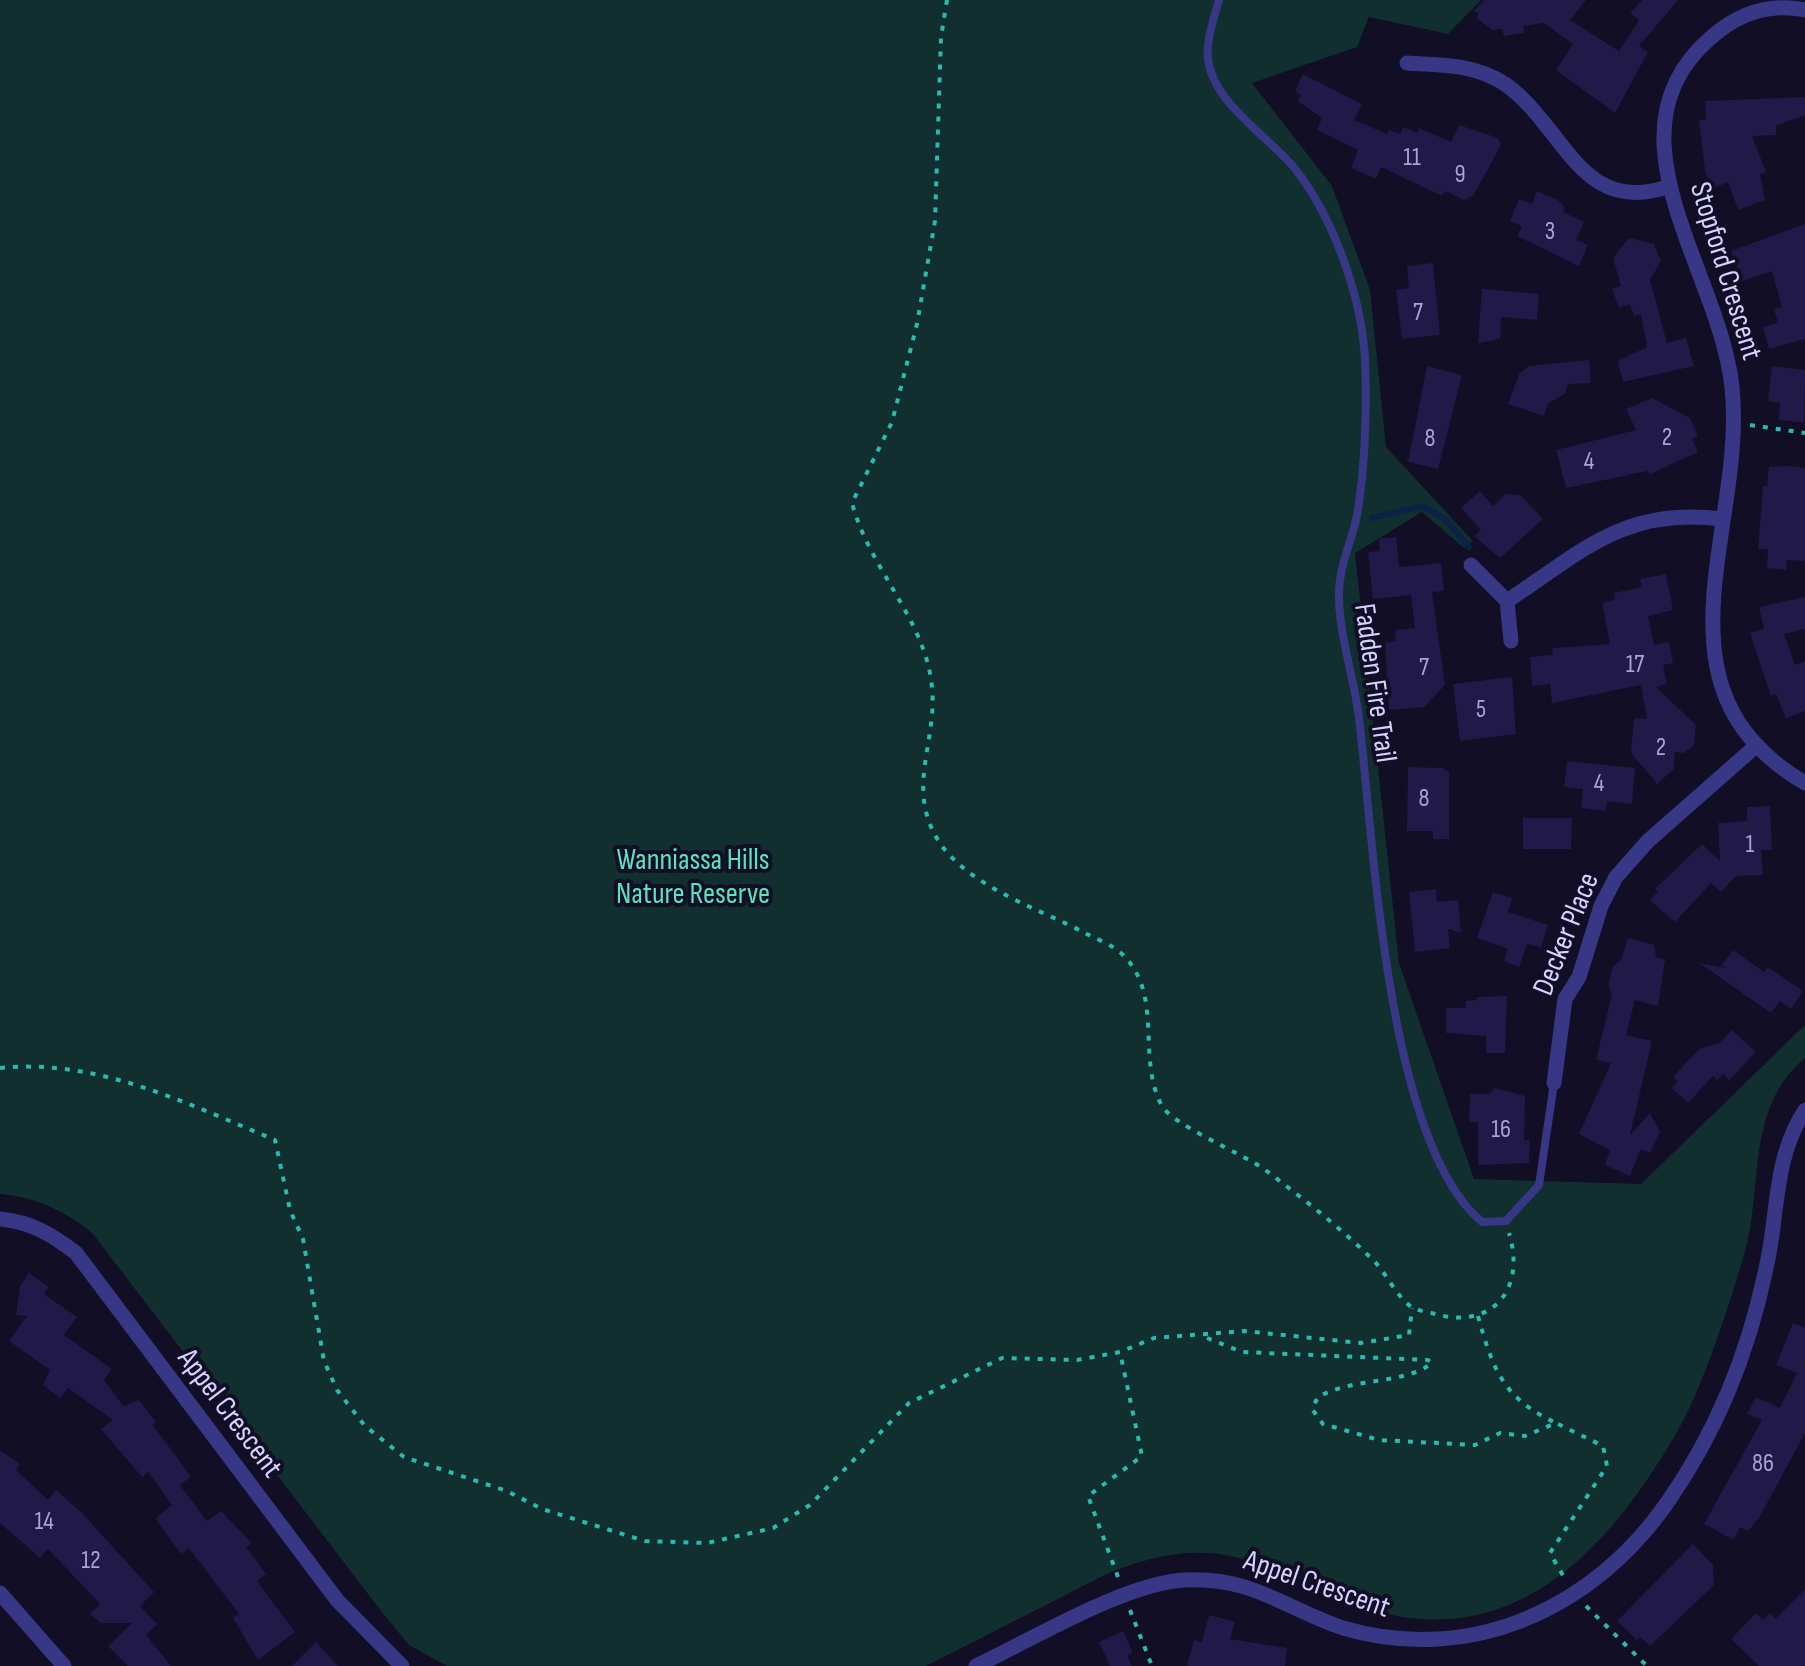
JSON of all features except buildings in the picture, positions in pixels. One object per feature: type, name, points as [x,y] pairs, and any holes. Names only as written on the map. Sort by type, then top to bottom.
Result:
[{"type":"street","name":"Stopford Crescent","points":[[1805,10],[1788,6],[1756,10],[1728,24],[1702,45],[1678,74],[1667,98],[1660,139],[1670,186],[1727,350],[1732,429],[1710,614],[1712,651],[1736,718],[1756,745],[1805,783]]},
{"type":"street","points":[[1407,63],[1471,67],[1503,83],[1532,106],[1582,172],[1602,187],[1636,195],[1670,186]]},
{"type":"street","points":[[1507,601],[1631,524],[1664,516],[1722,519]]},
{"type":"street","points":[[1471,564],[1507,601],[1512,642]]},
{"type":"street","name":"Decker Place","points":[[1554,1083],[1564,998],[1579,976],[1601,906],[1616,877],[1648,841],[1756,745]]},
{"type":"street","name":"Appel Crescent","points":[[976,1666],[1125,1596],[1181,1580],[1219,1580],[1274,1595],[1360,1634],[1407,1642],[1455,1642],[1502,1632],[1548,1614],[1590,1587],[1628,1552],[1669,1500],[1704,1443],[1732,1381],[1754,1316],[1783,1157],[1805,1110]]},
{"type":"street","name":"Appel Crescent","points":[[0,1219],[22,1221],[50,1233],[76,1253],[336,1600],[402,1666]]},
{"type":"street","points":[[0,1593],[55,1662]]},
{"type":"lane","name":"Fadden Fire Trail","points":[[1219,0],[1208,61],[1218,85],[1295,169],[1315,197],[1362,331],[1366,384],[1358,510],[1342,562],[1339,594],[1356,695],[1396,1036],[1454,1194],[1482,1222],[1506,1222]]},
{"type":"lane","points":[[1506,1222],[1539,1185],[1554,1083]]},
{"type":"path","points":[[947,0],[941,37],[935,221],[917,324],[892,422],[852,502],[867,550],[928,660],[934,712],[921,775],[922,803],[933,832],[964,869],[1120,952],[1135,967],[1146,988],[1148,1047],[1163,1108],[1191,1130],[1216,1138],[1264,1170],[1374,1262],[1412,1308],[1445,1317],[1478,1316],[1510,1290],[1515,1272],[1506,1222]]},
{"type":"path","points":[[1732,429],[1745,425],[1805,433]]},
{"type":"path","points":[[0,1068],[104,1072],[275,1140],[290,1210],[303,1239],[324,1360],[337,1390],[366,1426],[404,1457],[508,1491],[542,1509],[645,1542],[707,1543],[774,1528],[810,1505],[909,1403],[1002,1358],[1077,1360],[1120,1352],[1154,1338],[1244,1331],[1361,1344],[1410,1336],[1412,1308]]},
{"type":"path","points":[[1478,1316],[1491,1365],[1522,1407],[1603,1446],[1608,1466],[1550,1553],[1572,1590]]},
{"type":"path","points":[[1204,1337],[1242,1352],[1428,1360],[1432,1363],[1412,1374],[1366,1380],[1318,1397],[1312,1409],[1323,1424],[1380,1440],[1475,1444],[1500,1432],[1525,1436],[1556,1423]]},
{"type":"path","points":[[1120,1352],[1142,1456],[1088,1496],[1152,1666]]},
{"type":"path","points":[[1586,1606],[1647,1666]]},
{"type":"green space","name":"Wanniassa Hills Nature Reserve","points":[[0,0],[1481,0],[1448,34],[1369,17],[1357,47],[1252,83],[1332,186],[1370,290],[1386,447],[1473,541],[1464,548],[1422,512],[1355,553],[1399,963],[1474,1179],[1641,1184],[1805,1025],[1805,1058],[1786,1078],[1764,1125],[1744,1255],[1705,1370],[1677,1432],[1652,1472],[1595,1545],[1561,1575],[1523,1598],[1482,1614],[1437,1619],[1387,1614],[1250,1561],[1199,1553],[1172,1555],[1107,1574],[926,1666],[447,1666],[409,1645],[93,1234],[49,1206],[0,1194]]},
{"type":"waterway","points":[[1372,518],[1423,506],[1445,519],[1469,547]]}]
